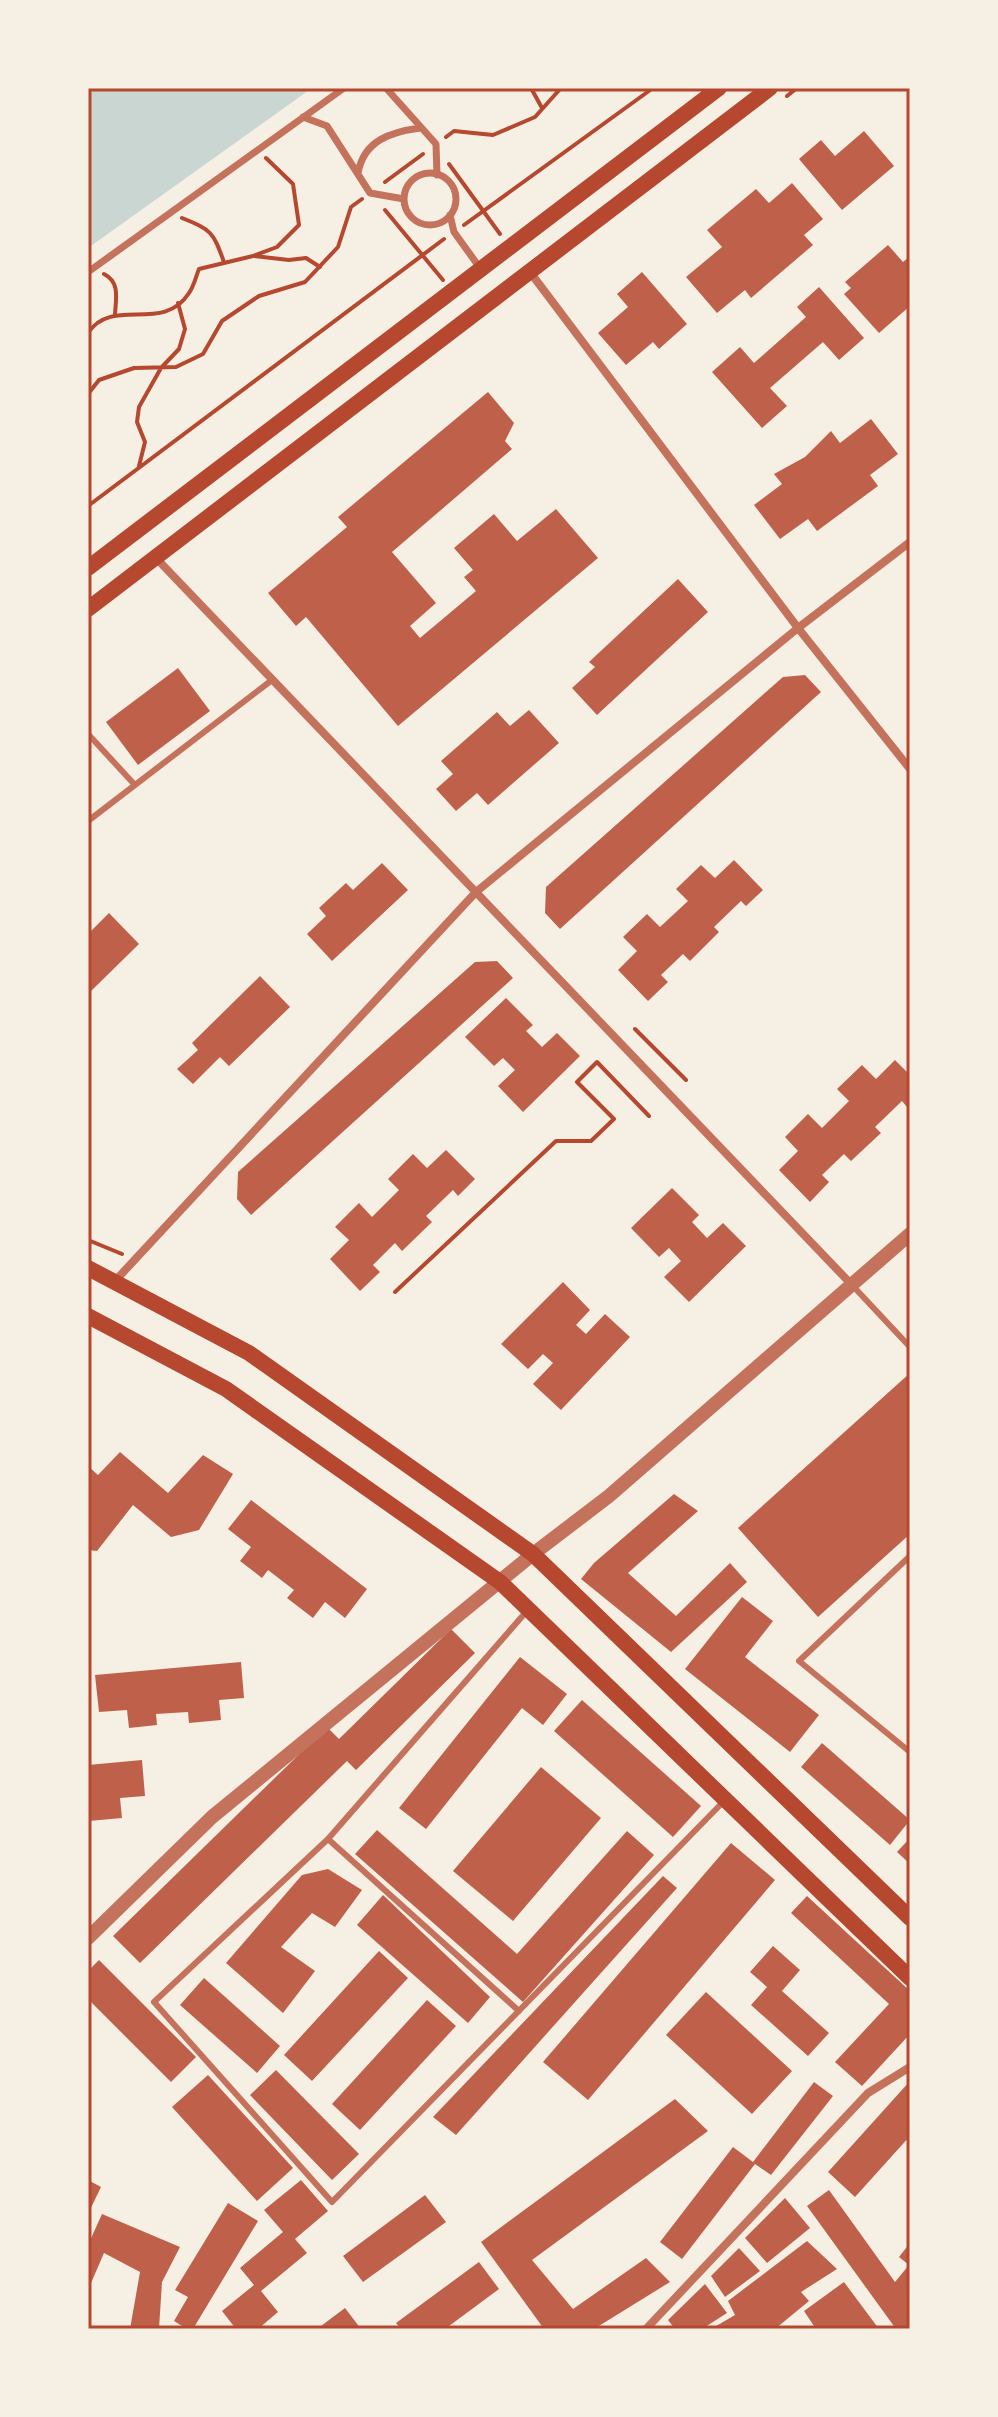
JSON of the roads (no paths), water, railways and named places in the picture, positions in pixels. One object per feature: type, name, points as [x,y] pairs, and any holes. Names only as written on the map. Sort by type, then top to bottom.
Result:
[{"type":"main road","points":[[88,568],[719,88]]},
{"type":"main road","points":[[88,609],[770,88]]},
{"type":"main road","points":[[88,1268],[249,1353],[533,1554],[910,1918]]},
{"type":"main road","points":[[88,1316],[226,1389],[500,1582],[910,1978]]},
{"type":"street","points":[[90,271],[344,88]]},
{"type":"street","points":[[386,88],[436,144],[437,175]]},
{"type":"street","points":[[303,117],[327,126],[370,193],[404,199]]},
{"type":"street","points":[[358,173],[361,159],[382,138],[399,131],[420,128]]},
{"type":"street","points":[[437,175],[445,178],[455,192],[456,200],[450,215],[440,223],[418,223],[406,210],[404,199],[408,185],[414,179],[437,175]]},
{"type":"street","points":[[450,215],[454,232]]},
{"type":"street","points":[[440,223],[454,232],[481,270]]},
{"type":"street","points":[[529,271],[798,628],[910,769]]},
{"type":"street","points":[[115,1281],[476,892],[798,628],[910,542]]},
{"type":"street","points":[[156,558],[851,1284]]},
{"type":"street","points":[[88,1938],[212,1817],[533,1554],[609,1496],[910,1234]]},
{"type":"street","points":[[646,2329],[868,2093],[910,2067]]},
{"type":"lane","points":[[88,821],[272,680]]},
{"type":"lane","points":[[88,734],[134,784]]},
{"type":"lane","points":[[851,1284],[910,1347]]},
{"type":"lane","points":[[910,1556],[799,1661],[910,1752]]},
{"type":"lane","points":[[528,1609],[328,1839],[154,2002],[332,2202],[726,1800]]},
{"type":"lane","points":[[328,1839],[519,2011]]}]
